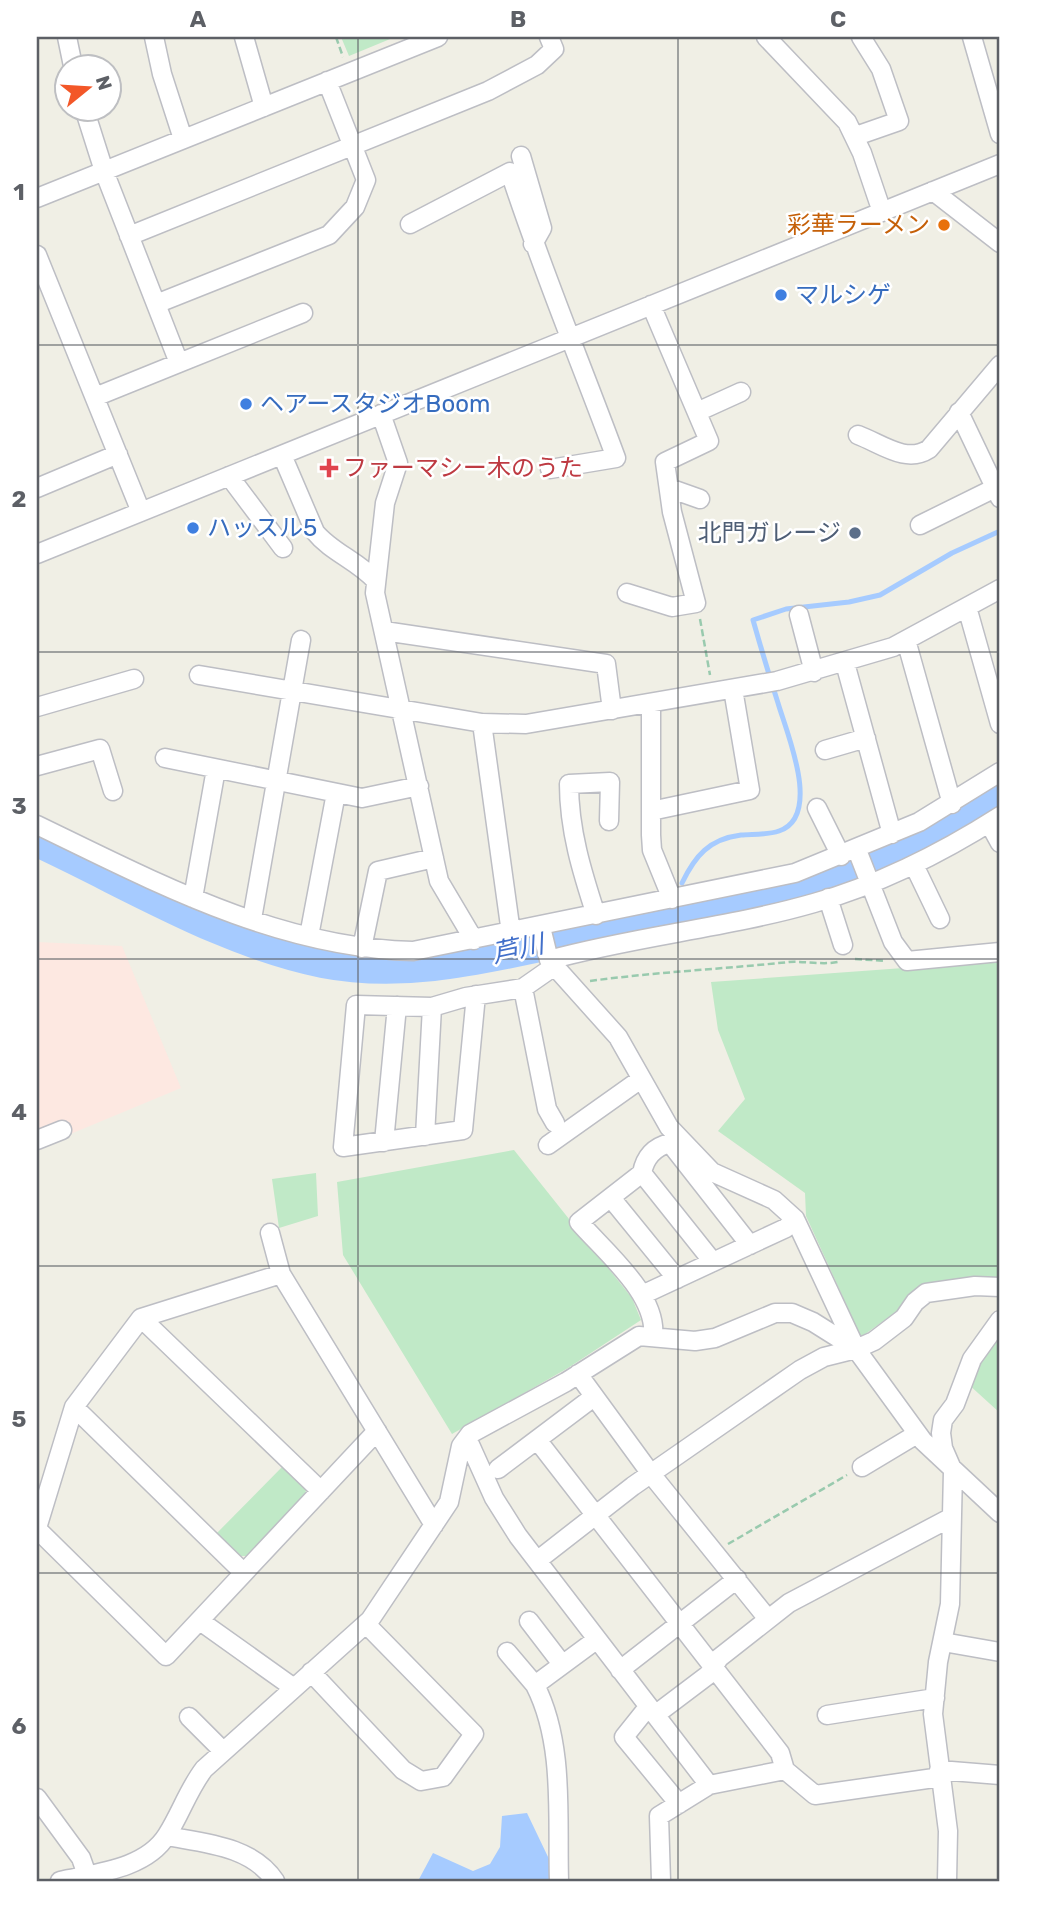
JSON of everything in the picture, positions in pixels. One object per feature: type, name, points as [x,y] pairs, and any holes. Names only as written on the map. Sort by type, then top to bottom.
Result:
[{"type":"street","points":[[154,37],[162,74],[183,139]]},
{"type":"street","points":[[244,37],[264,107]]},
{"type":"street","points":[[129,236],[488,90],[537,65],[554,49],[549,37]]},
{"type":"street","points":[[766,37],[834,106],[856,136],[881,212]]},
{"type":"street","points":[[856,136],[899,121],[881,69],[861,37]]},
{"type":"street","points":[[972,37],[1000,134]]},
{"type":"street","points":[[37,198],[436,38]]},
{"type":"street","points":[[156,304],[329,234],[355,207],[366,180],[327,81]]},
{"type":"street","points":[[88,122],[104,171],[179,363]]},
{"type":"street","points":[[521,156],[542,228],[533,244]]},
{"type":"street","points":[[37,554],[1000,164]]},
{"type":"street","points":[[411,224],[510,172],[533,244],[616,458],[550,469]]},
{"type":"street","points":[[933,191],[1000,243]]},
{"type":"street","points":[[37,255],[141,512]]},
{"type":"street","points":[[627,593],[654,604],[672,607],[696,603],[665,462],[709,441],[651,305]]},
{"type":"street","points":[[95,397],[303,313]]},
{"type":"street","points":[[858,435],[902,454],[919,455],[929,449],[1000,365]]},
{"type":"street","points":[[696,412],[741,392]]},
{"type":"street","points":[[920,524],[998,493],[959,412]]},
{"type":"street","points":[[382,414],[398,463],[385,503],[375,593],[439,881],[474,940]]},
{"type":"street","points":[[37,488],[118,454]]},
{"type":"street","points":[[282,455],[315,532],[321,540],[362,565],[376,581]]},
{"type":"street","points":[[229,476],[283,548]]},
{"type":"street","points":[[669,488],[700,499]]},
{"type":"street","points":[[199,675],[482,723],[526,724],[771,683],[814,672],[906,640],[1000,589]]},
{"type":"street","points":[[967,607],[1000,724]]},
{"type":"street","points":[[799,615],[814,672]]},
{"type":"street","points":[[384,631],[606,664],[612,710]]},
{"type":"street","points":[[252,919],[301,640]]},
{"type":"street","points":[[906,640],[952,804]]},
{"type":"street","points":[[845,663],[892,834]]},
{"type":"street","points":[[37,707],[134,679]]},
{"type":"street","points":[[651,811],[750,790],[733,689]]},
{"type":"street","points":[[651,703],[652,850],[672,899]]},
{"type":"street","points":[[482,723],[511,933]]},
{"type":"street","points":[[825,750],[866,738]]},
{"type":"street","points":[[37,766],[100,749],[113,791]]},
{"type":"street","points":[[165,758],[362,798],[419,786]]},
{"type":"street","points":[[193,898],[216,769]]},
{"type":"street","points":[[37,825],[193,898],[252,919],[362,948],[413,951],[773,878],[849,853],[892,834],[952,804],[1000,772]]},
{"type":"street","points":[[596,915],[579,864],[569,804],[569,784],[610,782],[609,821]]},
{"type":"street","points":[[309,936],[336,793]]},
{"type":"street","points":[[817,808],[870,884],[893,942],[907,961],[1000,952]]},
{"type":"street","points":[[476,995],[463,1130],[343,1147],[356,1005],[432,1007],[476,995],[523,988],[552,962],[623,941],[774,913],[870,884],[914,865],[995,819],[1000,843]]},
{"type":"street","points":[[362,948],[378,871],[434,858]]},
{"type":"street","points":[[914,865],[940,919]]},
{"type":"street","points":[[828,898],[846,955]]},
{"type":"street","points":[[541,926],[552,962],[618,1037],[669,1127],[712,1172],[774,1200],[795,1219],[856,1349],[917,1434],[1000,1513]]},
{"type":"street","points":[[523,988],[547,1109],[555,1123]]},
{"type":"street","points":[[384,1142],[397,1006]]},
{"type":"street","points":[[425,1136],[432,1007]]},
{"type":"street","points":[[548,1145],[641,1079]]},
{"type":"street","points":[[37,1140],[62,1130]]},
{"type":"street","points":[[653,1337],[655,1324],[642,1295],[579,1222],[642,1173],[645,1160],[661,1145],[670,1143],[750,1245]]},
{"type":"street","points":[[642,1173],[713,1262]]},
{"type":"street","points":[[611,1198],[677,1279]]},
{"type":"street","points":[[642,1295],[786,1228],[795,1219]]},
{"type":"street","points":[[270,1233],[281,1274],[434,1525]]},
{"type":"street","points":[[281,1274],[141,1318],[74,1407],[37,1528],[166,1656],[377,1431]]},
{"type":"street","points":[[538,1560],[651,1474],[800,1370],[824,1357],[856,1349],[874,1341],[905,1318],[915,1302],[926,1293],[975,1286],[1000,1287]]},
{"type":"street","points":[[60,1881],[134,1863],[167,1836],[188,1789],[204,1769],[366,1624],[449,1502],[461,1446],[467,1438],[639,1336],[695,1342],[715,1338],[775,1313],[792,1313],[813,1322],[856,1349]]},
{"type":"street","points":[[141,1318],[321,1491]]},
{"type":"street","points":[[947,1881],[948,1831],[934,1736],[935,1698],[950,1604],[953,1471],[943,1448],[943,1420],[955,1404],[972,1359],[1000,1320]]},
{"type":"street","points":[[578,1374],[651,1474],[768,1619]]},
{"type":"street","points":[[498,1469],[587,1402]]},
{"type":"street","points":[[74,1407],[244,1573]]},
{"type":"street","points":[[862,1467],[917,1434]]},
{"type":"street","points":[[467,1438],[494,1498],[517,1536],[709,1785]]},
{"type":"street","points":[[538,1441],[780,1753],[785,1770],[815,1795],[940,1773],[1000,1775]]},
{"type":"street","points":[[679,1804],[624,1737],[651,1711],[708,1675],[719,1658],[789,1603],[950,1518]]},
{"type":"street","points":[[620,1670],[737,1579]]},
{"type":"street","points":[[200,1621],[294,1688]]},
{"type":"street","points":[[529,1621],[562,1664]]},
{"type":"street","points":[[311,1672],[403,1770],[421,1782],[443,1777],[474,1734],[366,1624]]},
{"type":"street","points":[[535,1685],[596,1640]]},
{"type":"street","points":[[943,1642],[1000,1652]]},
{"type":"street","points":[[507,1652],[535,1685],[542,1698],[558,1774],[559,1881]]},
{"type":"street","points":[[827,1715],[935,1698]]},
{"type":"street","points":[[189,1717],[223,1751]]},
{"type":"street","points":[[661,1881],[659,1816],[709,1785],[785,1770]]},
{"type":"street","points":[[37,1798],[81,1857],[87,1875]]},
{"type":"street","points":[[167,1836],[228,1848],[251,1860],[275,1881]]},
{"type":"path","points":[[336,37],[349,72]]},
{"type":"path","points":[[701,621],[713,693]]},
{"type":"path","points":[[573,983],[662,971],[698,972],[846,955],[907,961]]},
{"type":"path","points":[[715,1551],[862,1467]]},
{"type":"shaded area","points":[[37,942],[122,946],[181,1088],[37,1148]]},
{"type":"green space","points":[[341,37],[395,37],[349,56]]},
{"type":"green space","points":[[1000,961],[1000,1280],[959,1279],[923,1285],[903,1307],[861,1337],[806,1216],[805,1193],[718,1131],[745,1099],[718,1030],[711,982]]},
{"type":"green space","points":[[514,1150],[632,1298],[641,1320],[568,1368],[452,1434],[343,1255],[337,1182]]},
{"type":"green space","points":[[316,1173],[318,1216],[279,1228],[272,1179]]},
{"type":"green space","points":[[1000,1335],[1000,1413],[967,1383]]},
{"type":"green space","points":[[283,1466],[306,1489],[305,1500],[250,1556],[239,1556],[216,1534]]},
{"type":"water","points":[[527,1813],[549,1859],[550,1881],[418,1881],[433,1853],[473,1871],[490,1864],[500,1847],[502,1816]]},
{"type":"waterway","points":[[682,883],[704,850],[730,837],[779,831],[792,822],[799,809],[798,772],[753,620],[786,609],[849,602],[880,595],[952,553],[1000,531]]},
{"type":"waterway","name":"芦川","points":[[37,842],[177,911],[248,941],[323,963],[388,969],[452,964],[515,952],[688,917],[798,890],[903,853],[953,827],[1000,797]]},
{"type":"place","name":"彩華ラーメン","points":[[944,225]]},
{"type":"place","name":"マルシゲ","points":[[781,295]]},
{"type":"place","name":"ヘアースタジオBoom","points":[[246,404]]},
{"type":"place","name":"ファーマシー木のうた","points":[[329,468]]},
{"type":"place","name":"ハッスル5","points":[[193,528]]},
{"type":"place","name":"北門ガレージ","points":[[855,533]]}]
